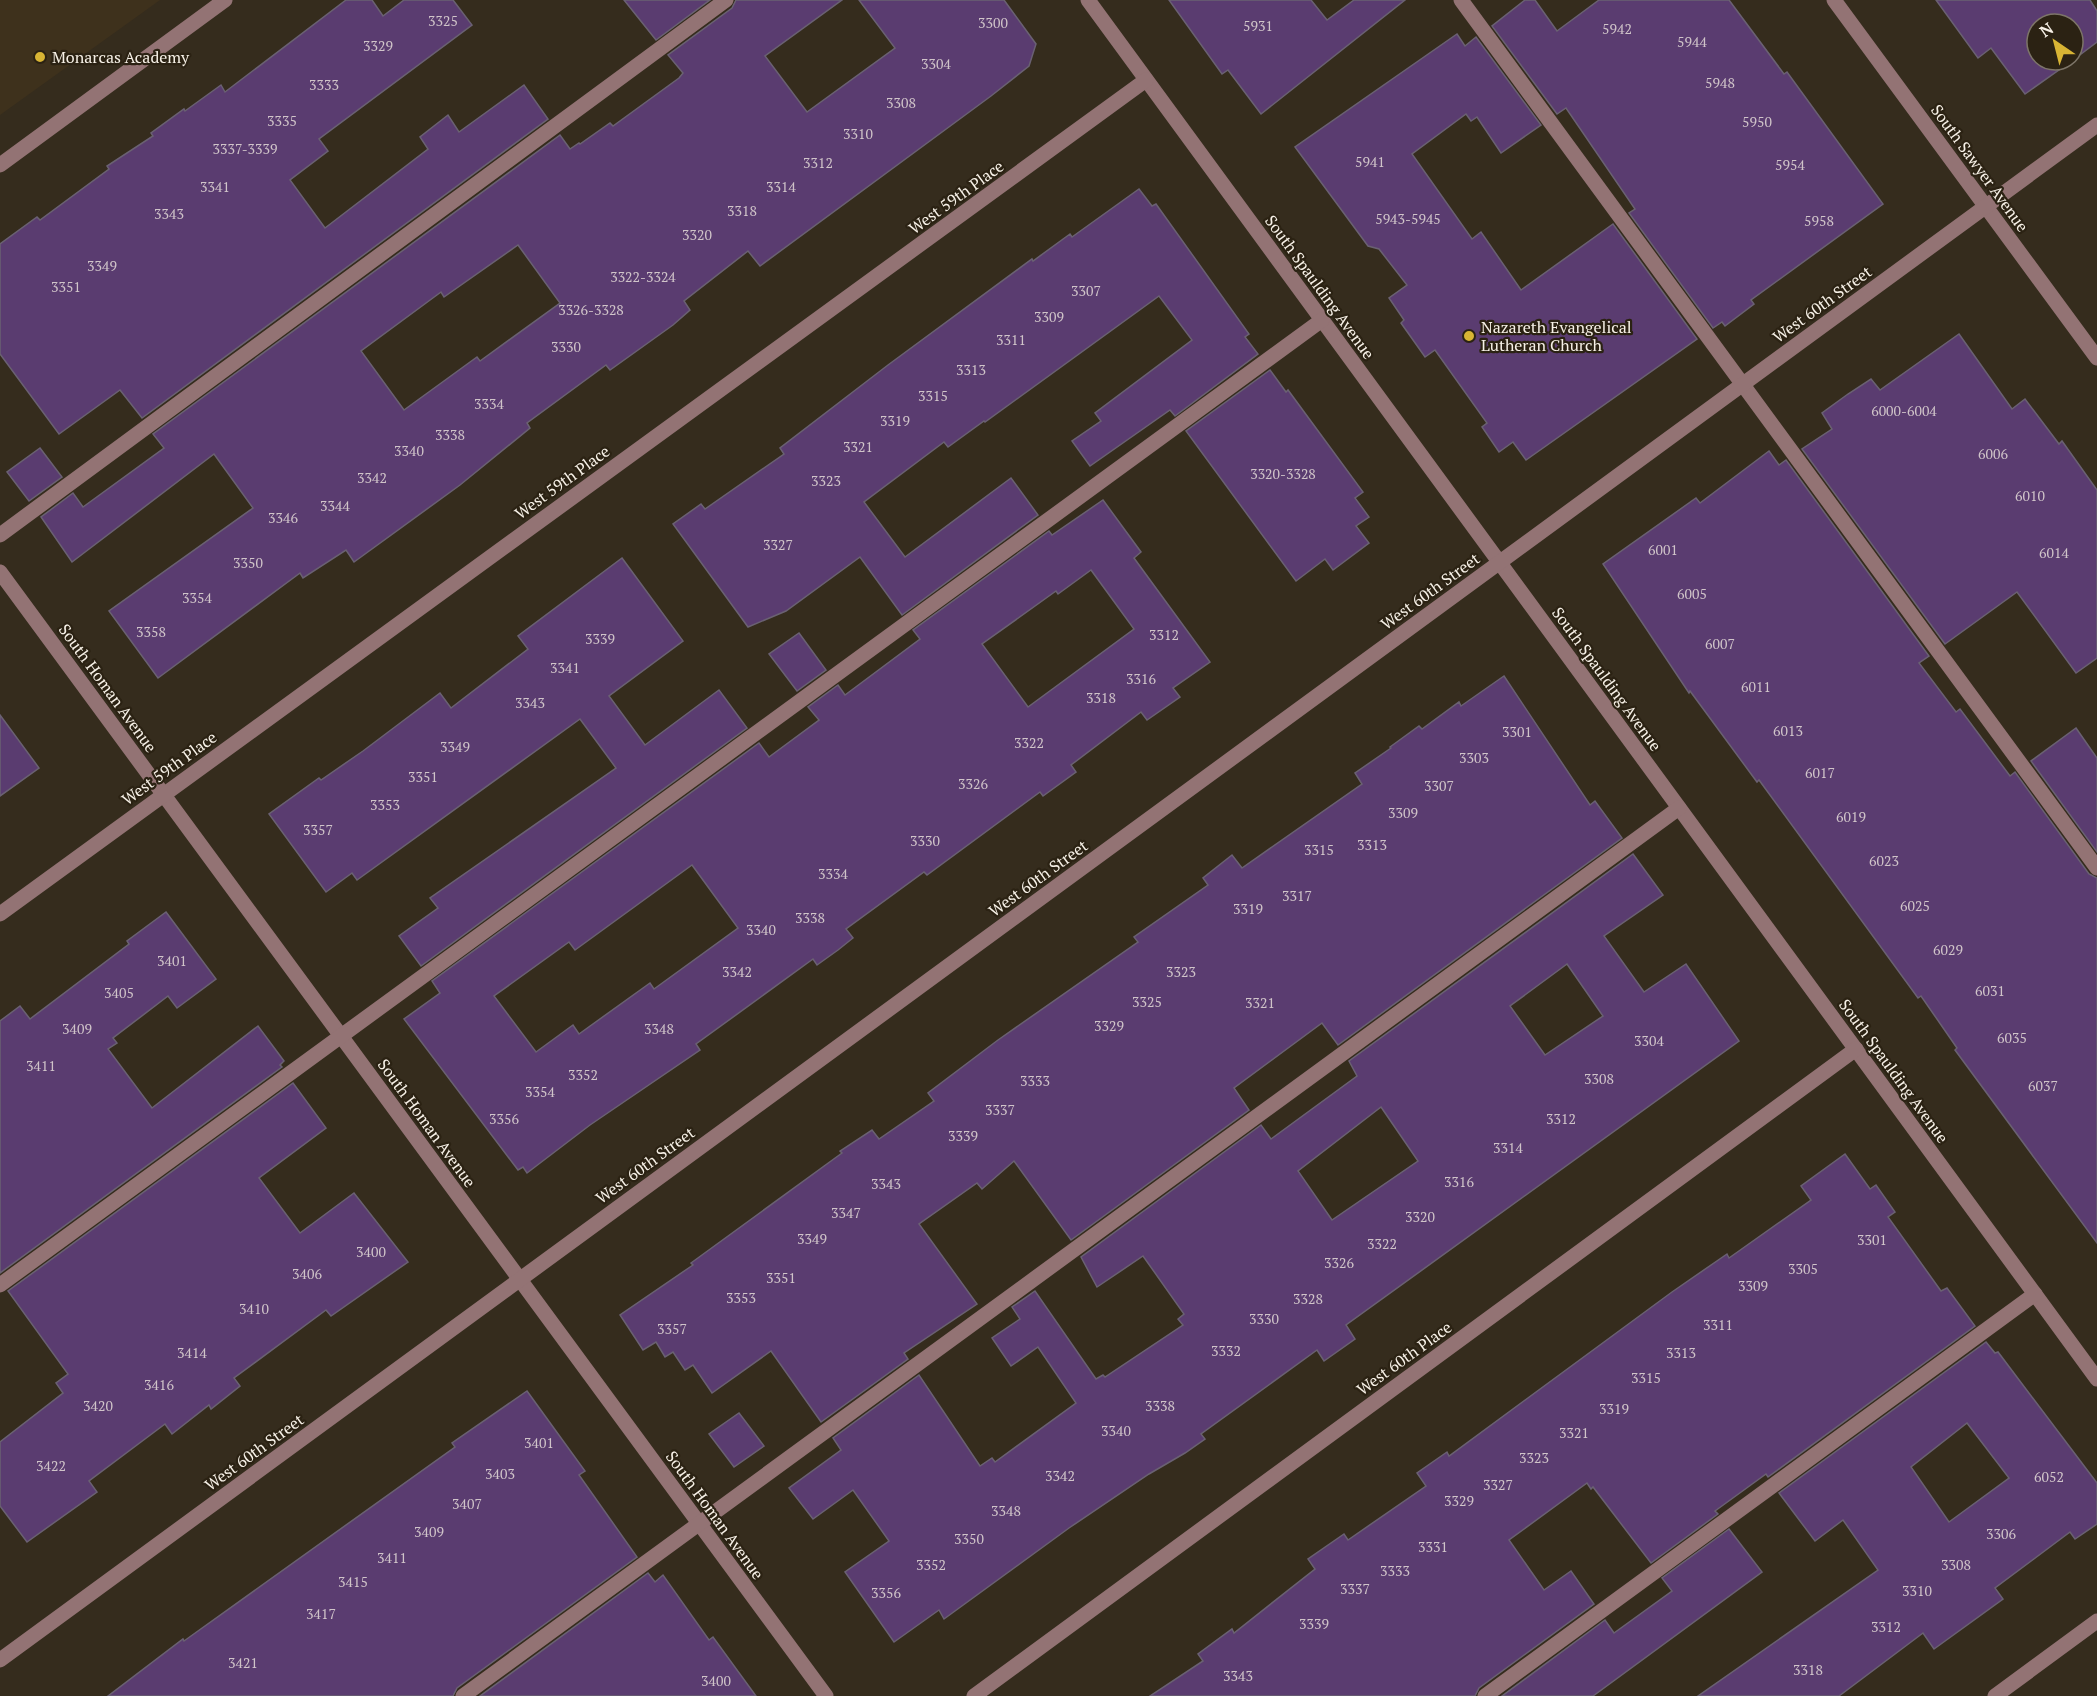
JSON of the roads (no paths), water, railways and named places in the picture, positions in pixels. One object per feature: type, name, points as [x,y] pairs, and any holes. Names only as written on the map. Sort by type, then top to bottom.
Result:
[{"type":"street","points":[[0,165],[225,0]]},
{"type":"street","points":[[0,535],[726,0]]},
{"type":"street","name":"South Spaulding Avenue","points":[[1088,0],[2097,1379]]},
{"type":"street","points":[[1461,0],[2097,868]]},
{"type":"street","name":"South Sawyer Avenue","points":[[1834,0],[2097,358]]},
{"type":"street","name":"West 59th Place","points":[[0,914],[1146,81]]},
{"type":"street","name":"West 60th Street","points":[[0,1660],[2097,125]]},
{"type":"street","points":[[0,1285],[1322,320]]},
{"type":"street","name":"South Homan Avenue","points":[[0,572],[826,1696]]},
{"type":"street","points":[[463,1696],[1679,808]]},
{"type":"street","name":"West 60th Place","points":[[974,1696],[1856,1049]]},
{"type":"street","points":[[1485,1696],[2035,1294]]},
{"type":"street","points":[[1995,1696],[2097,1621]]},
{"type":"place","name":"Monarcas Academy","points":[[40,57]]},
{"type":"place","name":"Nazareth Evangelical Lutheran Church","points":[[1469,336]]}]
